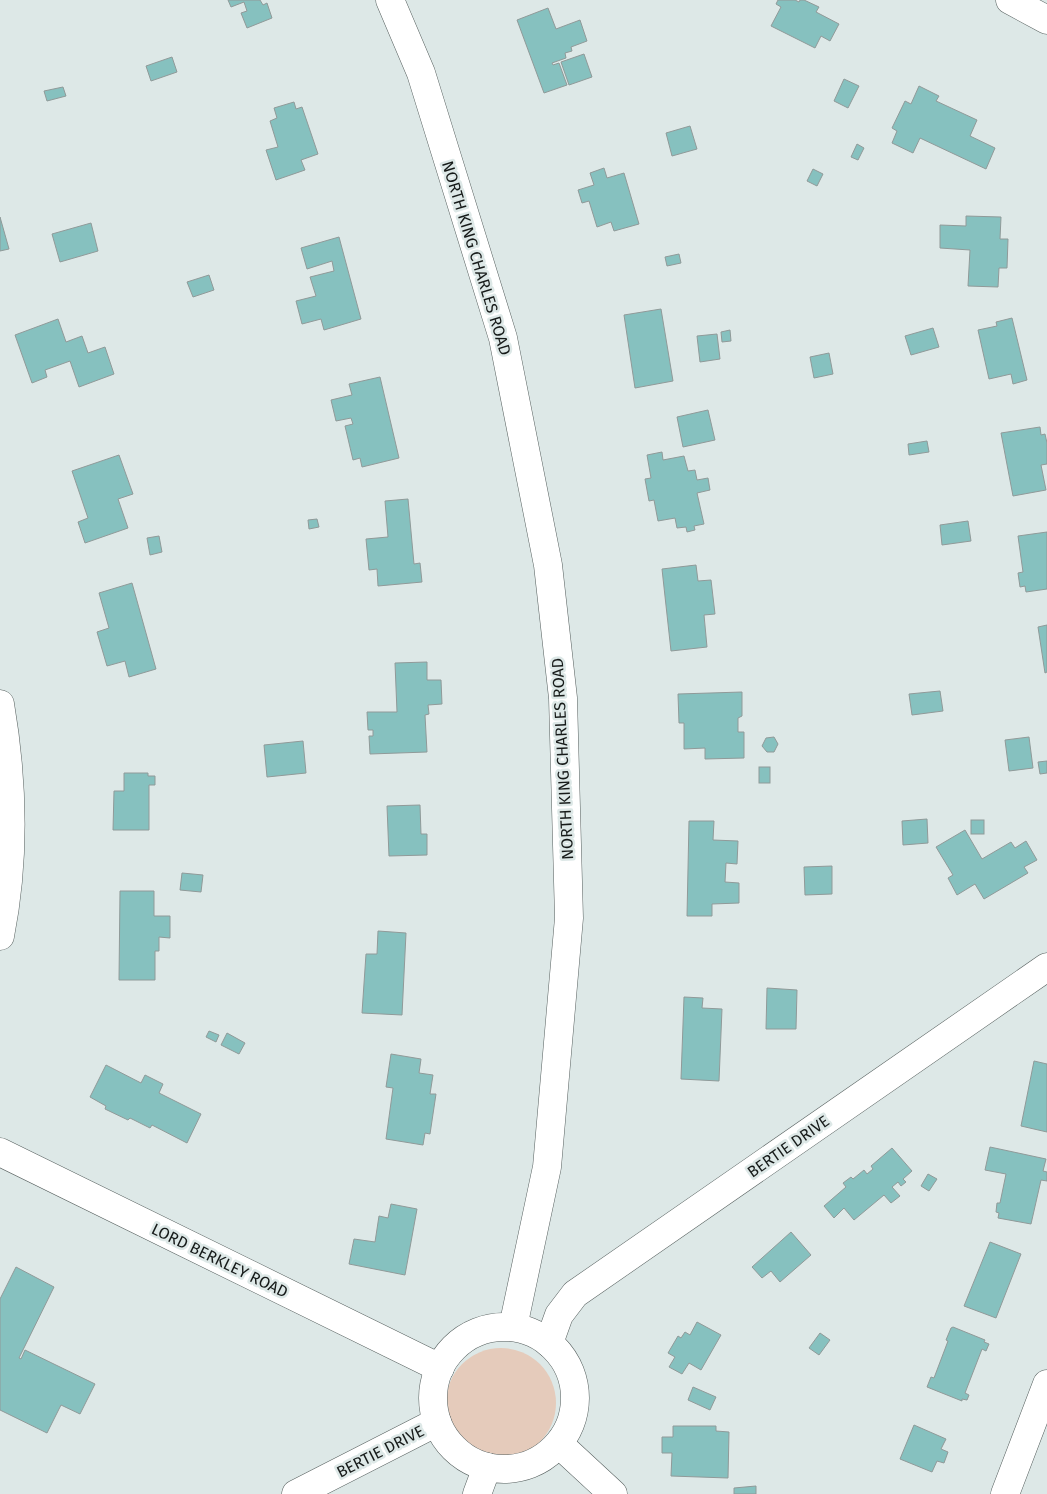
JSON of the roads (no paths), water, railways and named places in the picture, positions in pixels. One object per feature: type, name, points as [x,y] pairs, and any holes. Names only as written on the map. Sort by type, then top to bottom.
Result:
[{"type":"street","name":"NORTH KING CHARLES ROAD","points":[[390,0],[421,73],[504,338],[548,565],[563,698],[569,918],[547,1167],[513,1327]]},
{"type":"street","points":[[1010,0],[1047,20]]},
{"type":"street","points":[[0,704],[5,731],[9,782],[10,845],[6,906],[0,936]]},
{"type":"street","name":"BERTIE DRIVE","points":[[549,1343],[559,1315],[575,1294],[1047,967]]},
{"type":"street","name":"LORD BERKLEY ROAD","points":[[0,1152],[440,1368]]},
{"type":"street","points":[[513,1327],[532,1333],[549,1343],[564,1360],[573,1380],[575,1402],[570,1424],[559,1444],[544,1457],[526,1466],[506,1469],[487,1466],[466,1458],[449,1442],[437,1422],[433,1404],[434,1385],[440,1368],[449,1353],[462,1340],[478,1332],[495,1328],[513,1327]]},
{"type":"street","points":[[1005,1494],[1047,1384]]},
{"type":"street","name":"BERTIE DRIVE","points":[[296,1494],[437,1422]]},
{"type":"street","points":[[559,1444],[614,1494]]},
{"type":"street","points":[[477,1494],[487,1466]]}]
